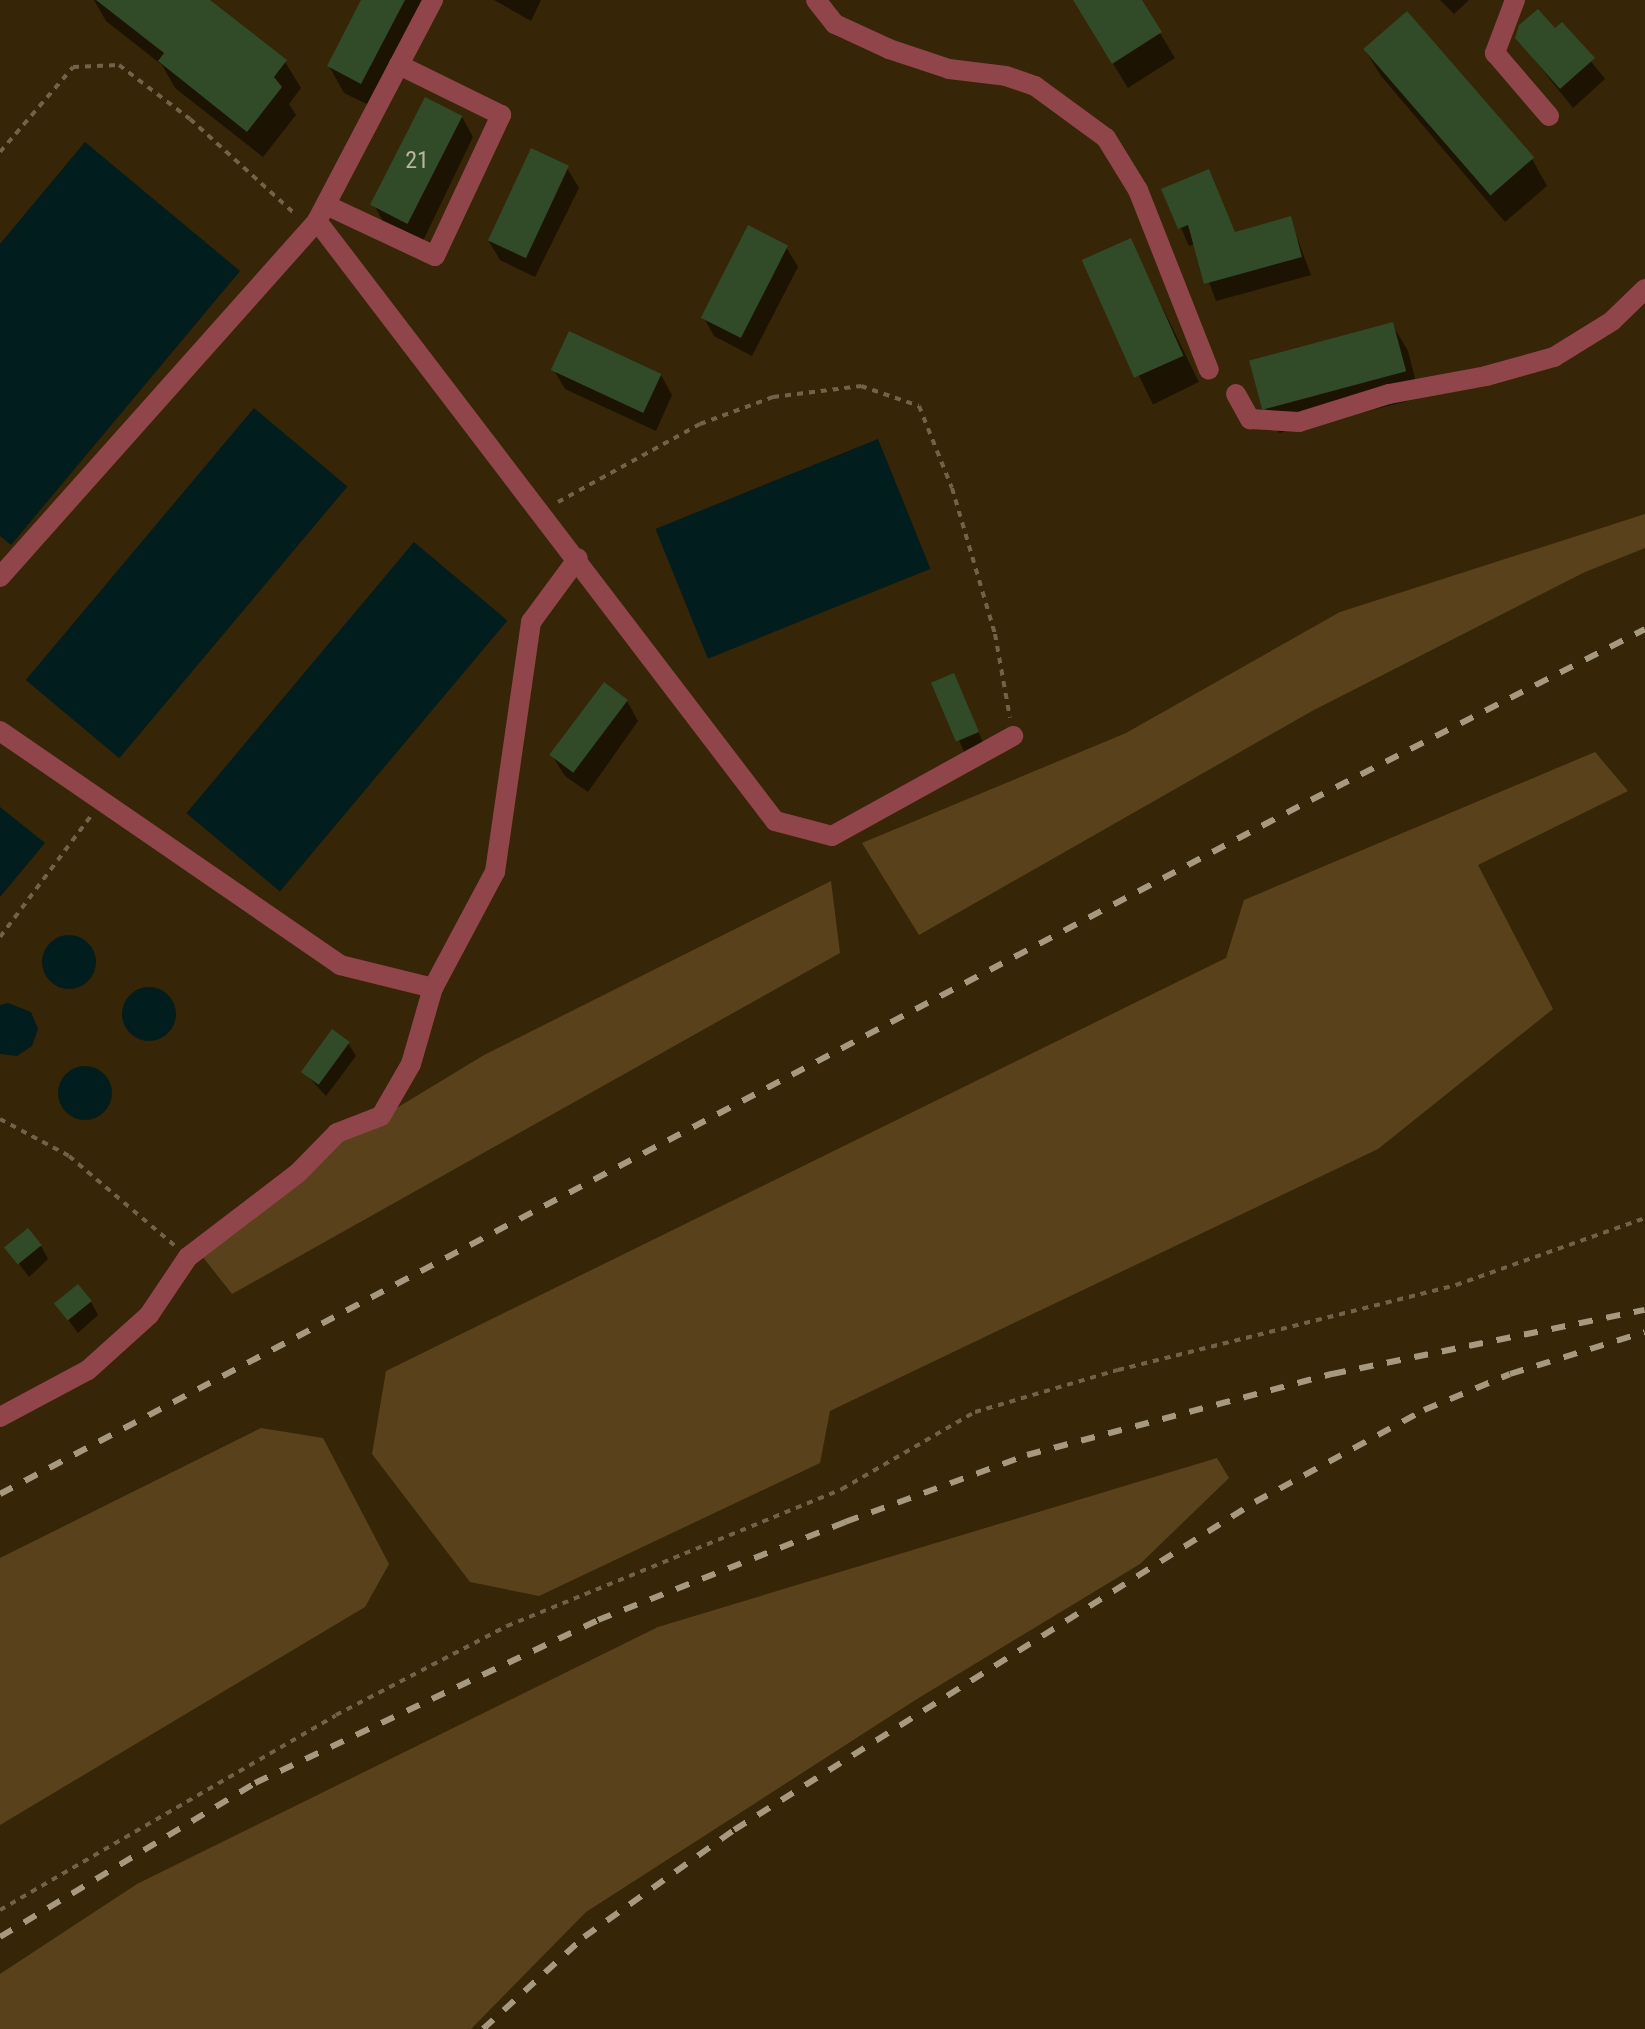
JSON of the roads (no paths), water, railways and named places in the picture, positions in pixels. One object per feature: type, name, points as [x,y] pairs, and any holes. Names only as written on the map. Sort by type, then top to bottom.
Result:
[{"type":"lane","points":[[0,577],[318,218],[433,0]]},
{"type":"lane","points":[[816,0],[835,24],[889,49],[949,69],[1006,76],[1035,86],[1106,138],[1138,190],[1209,370]]},
{"type":"lane","points":[[1515,0],[1495,53],[1549,116]]},
{"type":"lane","points":[[318,218],[435,256],[501,115],[399,65]]},
{"type":"lane","points":[[318,218],[775,821],[832,836],[1013,736]]},
{"type":"lane","points":[[1236,394],[1250,419],[1299,422],[1389,394],[1486,376],[1554,357],[1612,321],[1645,289]]},
{"type":"lane","points":[[0,1417],[88,1370],[149,1315],[188,1257],[298,1173],[337,1133],[381,1116],[411,1064],[433,988],[495,872],[531,622],[578,558]]},
{"type":"lane","points":[[0,731],[340,965],[433,988]]},
{"type":"water","points":[[85,142],[240,271],[11,545],[0,536],[0,244]]},
{"type":"water","points":[[254,408],[347,486],[119,758],[26,680]]},
{"type":"water","points":[[878,439],[930,569],[708,659],[655,529]]},
{"type":"water","points":[[414,542],[507,620],[280,892],[186,813]]},
{"type":"water","points":[[0,807],[45,843],[0,897]]},
{"type":"water","points":[[69,935],[88,943],[96,962],[88,981],[69,989],[50,981],[42,962],[50,943]]},
{"type":"water","points":[[149,987],[168,995],[176,1014],[168,1033],[149,1041],[130,1033],[122,1014],[130,995]]},
{"type":"water","points":[[8,1003],[31,1012],[38,1029],[32,1046],[17,1056],[0,1054],[0,1005]]},
{"type":"water","points":[[85,1066],[104,1074],[112,1093],[104,1112],[85,1120],[66,1112],[58,1093],[66,1074]]},
{"type":"railway","points":[[0,1494],[1311,800],[1645,629]]},
{"type":"railway","points":[[0,1937],[255,1783],[598,1620],[845,1522],[1027,1455],[1332,1374],[1645,1310]]},
{"type":"railway","points":[[483,2029],[584,1937],[734,1830],[1255,1502],[1424,1410],[1510,1374],[1645,1332]]}]
